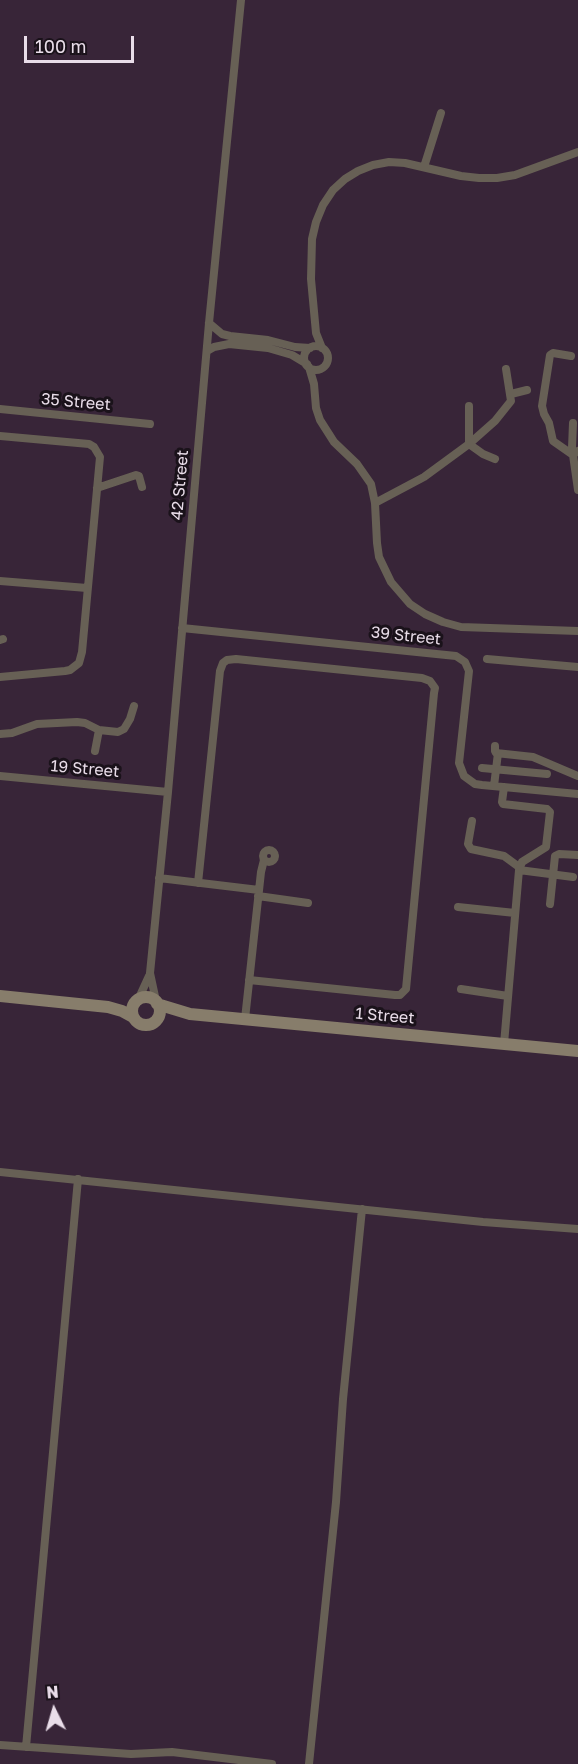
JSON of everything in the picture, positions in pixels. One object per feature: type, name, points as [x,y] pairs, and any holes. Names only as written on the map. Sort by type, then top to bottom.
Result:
[{"type":"street","name":"42 Street","points":[[157,1003],[150,973],[209,322],[241,0]]},
{"type":"street","points":[[424,167],[441,112]]},
{"type":"street","points":[[315,347],[312,239],[323,206],[333,190],[345,179],[373,165],[389,162],[405,163],[461,176],[497,178],[514,175],[578,152]]},
{"type":"street","points":[[209,322],[215,329],[230,336],[268,340],[295,347],[315,347],[327,353],[328,361],[320,369],[314,384]]},
{"type":"street","points":[[207,351],[229,344],[268,348],[292,355],[320,369]]},
{"type":"street","points":[[315,347],[305,353],[314,384],[316,408],[320,420],[334,442],[365,474],[371,484],[375,503],[377,543],[384,570],[399,594],[425,614],[461,627],[578,631]]},
{"type":"street","points":[[571,356],[553,353],[550,355],[542,406],[553,441],[575,453]]},
{"type":"street","points":[[375,503],[424,477],[495,421],[510,403],[511,394],[506,369]]},
{"type":"street","points":[[511,394],[527,390]]},
{"type":"street","points":[[468,444],[469,406]]},
{"type":"street","name":"35 Street","points":[[0,409],[150,424]]},
{"type":"street","points":[[573,423],[572,435],[578,490]]},
{"type":"street","points":[[0,436],[89,444],[94,447],[100,457],[81,658],[75,667],[65,671],[0,677]]},
{"type":"street","points":[[468,444],[495,459]]},
{"type":"street","points":[[97,488],[136,475],[140,477],[142,487]]},
{"type":"street","points":[[0,581],[87,588]]},
{"type":"street","name":"39 Street","points":[[182,628],[452,655],[461,658],[469,671],[459,763],[469,781],[475,784],[578,794]]},
{"type":"street","points":[[198,883],[220,671],[223,663],[236,659],[422,678],[430,681],[435,688],[406,989],[400,995],[395,995],[249,980]]},
{"type":"street","points":[[487,659],[578,667]]},
{"type":"street","points":[[0,734],[12,733],[37,724],[77,722],[116,733],[122,730],[132,716],[134,706]]},
{"type":"street","points":[[95,751],[99,730]]},
{"type":"street","points":[[494,786],[497,750],[538,758],[578,776]]},
{"type":"street","points":[[482,768],[547,774]]},
{"type":"street","name":"19 Street","points":[[0,776],[168,792]]},
{"type":"street","points":[[504,787],[503,804],[548,809],[550,812],[546,847],[522,862],[519,869],[504,1044]]},
{"type":"street","points":[[472,821],[468,844],[471,849],[504,856],[519,869],[573,877]]},
{"type":"street","points":[[550,904],[556,855],[578,855]]},
{"type":"street","points":[[245,1019],[264,860]]},
{"type":"street","points":[[159,878],[308,903]]},
{"type":"street","points":[[458,907],[515,913]]},
{"type":"street","name":"42 Street","points":[[137,1000],[150,973]]},
{"type":"street","points":[[461,989],[508,996]]},
{"type":"street","points":[[0,996],[108,1007],[122,1011],[143,1024],[149,1024],[156,1019],[159,1013],[157,1003],[146,997],[108,1007]]},
{"type":"street","points":[[133,1017],[132,1010],[137,1000]]},
{"type":"street","name":"1 Street","points":[[157,1003],[190,1014],[578,1051]]},
{"type":"street","name":"1 Street","points":[[156,1019],[190,1014]]},
{"type":"street","points":[[0,1172],[578,1229]]},
{"type":"street","points":[[26,1747],[78,1179]]},
{"type":"street","points":[[309,1764],[336,1502],[343,1400],[362,1209]]},
{"type":"street","points":[[0,1745],[131,1754],[172,1752],[272,1764]]}]
